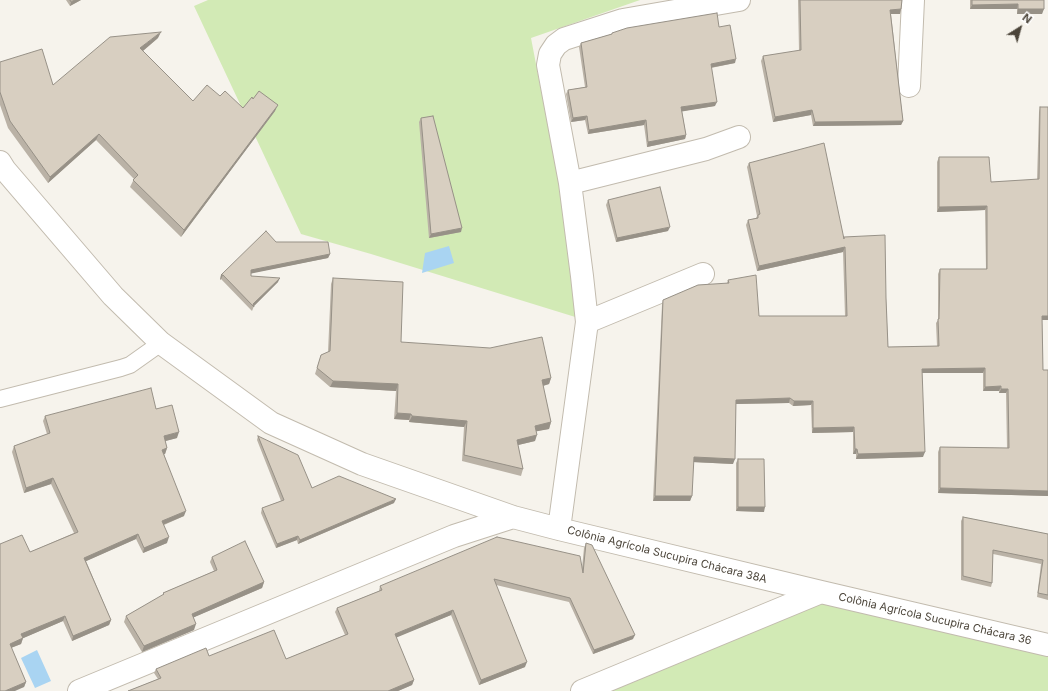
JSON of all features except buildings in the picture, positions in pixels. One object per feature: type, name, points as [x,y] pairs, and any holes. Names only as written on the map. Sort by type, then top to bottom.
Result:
[{"type":"street","points":[[559,529],[586,322],[582,276],[570,183],[548,65],[550,54],[556,45],[564,39],[622,20],[739,0]]},
{"type":"street","points":[[909,86],[913,0]]},
{"type":"street","points":[[570,183],[706,150],[738,137]]},
{"type":"street","name":"Colônia Agrícola Sucupira Chácara 38A","points":[[0,162],[5,170],[113,296],[161,343],[271,423],[362,464],[513,516],[559,529],[822,592]]},
{"type":"street","points":[[586,322],[703,274]]},
{"type":"street","points":[[79,691],[454,536],[513,516]]},
{"type":"street","points":[[582,691],[822,592]]},
{"type":"street","name":"Colônia Agrícola Sucupira Chácara 36","points":[[822,592],[1048,645]]},
{"type":"lane","points":[[0,399],[130,365],[161,343]]},
{"type":"green space","points":[[208,0],[640,0],[531,38],[585,320],[301,234],[194,6]]},
{"type":"green space","points":[[810,598],[1048,653],[1048,691],[586,691]]},
{"type":"water","points":[[449,246],[454,263],[422,273],[425,253]]},
{"type":"water","points":[[37,650],[51,681],[35,688],[21,658]]}]
